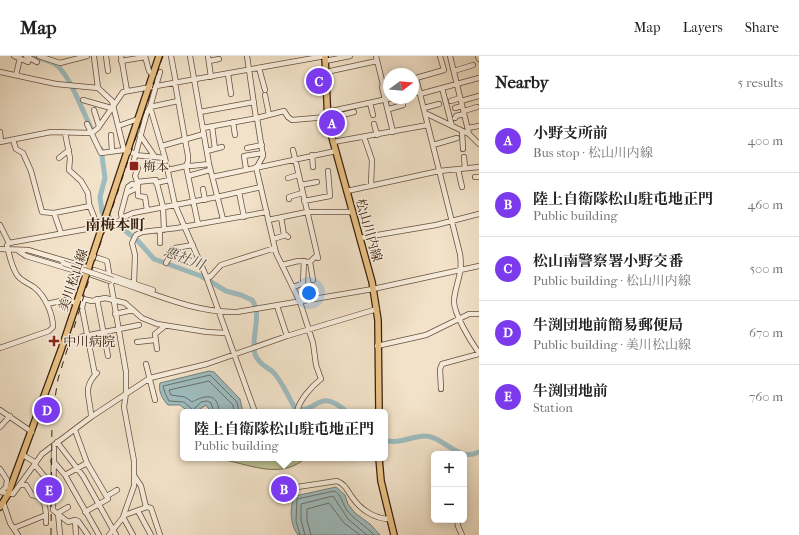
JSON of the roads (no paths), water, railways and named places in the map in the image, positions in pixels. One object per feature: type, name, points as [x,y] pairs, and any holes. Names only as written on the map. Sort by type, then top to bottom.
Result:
[{"type":"main road","name":"美川松山線","points":[[2,505],[8,494],[32,432],[89,275],[92,256],[101,227],[159,56]]},
{"type":"main road","name":"松山川内線","points":[[325,58],[327,115],[333,142],[360,238],[377,309],[379,409]]},
{"type":"main road","points":[[379,461],[381,481],[394,535]]},
{"type":"street","points":[[14,56],[28,62],[27,57]]},
{"type":"street","points":[[42,56],[57,58],[60,63],[85,56]]},
{"type":"street","points":[[106,56],[108,72]]},
{"type":"street","points":[[127,91],[121,59],[145,56],[149,71],[152,75]]},
{"type":"street","points":[[171,56],[185,139],[186,165],[198,224]]},
{"type":"street","points":[[190,56],[210,170],[223,219]]},
{"type":"street","points":[[247,56],[263,156],[256,167],[272,239],[282,265],[300,302],[315,349],[316,365],[321,379],[313,386],[298,409]]},
{"type":"street","points":[[0,132],[1,141],[13,140],[39,133],[93,132],[123,92],[260,68],[295,59],[350,56]]},
{"type":"street","points":[[419,77],[444,70],[440,56]]},
{"type":"street","points":[[450,56],[468,128],[468,134]]},
{"type":"street","points":[[27,57],[36,62]]},
{"type":"street","points":[[94,57],[98,88]]},
{"type":"street","points":[[16,75],[20,58]]},
{"type":"street","points":[[211,76],[208,58],[219,59]]},
{"type":"street","points":[[326,72],[376,58],[383,85],[383,91]]},
{"type":"street","points":[[454,71],[473,65]]},
{"type":"street","points":[[260,68],[269,115]]},
{"type":"street","points":[[0,72],[47,82],[98,88],[109,97],[126,151]]},
{"type":"street","points":[[147,210],[144,197],[138,196],[135,176],[138,168],[134,160],[146,112],[150,107],[160,72]]},
{"type":"street","points":[[228,74],[231,94]]},
{"type":"street","points":[[420,93],[479,78]]},
{"type":"street","points":[[442,88],[452,126]]},
{"type":"street","points":[[419,90],[460,254],[462,270],[454,300],[460,319],[479,353],[442,364],[440,368],[441,389]]},
{"type":"street","points":[[455,108],[462,106],[479,96]]},
{"type":"street","points":[[83,100],[112,107]]},
{"type":"street","points":[[327,115],[383,100]]},
{"type":"street","points":[[150,107],[178,101]]},
{"type":"street","points":[[451,101],[462,106],[477,108]]},
{"type":"street","points":[[200,112],[254,102]]},
{"type":"street","points":[[370,103],[373,115]]},
{"type":"street","points":[[387,104],[393,132]]},
{"type":"street","points":[[424,110],[439,104]]},
{"type":"street","points":[[389,109],[402,105]]},
{"type":"street","points":[[455,118],[462,106]]},
{"type":"street","points":[[150,107],[162,146],[175,204],[206,278],[254,409]]},
{"type":"street","points":[[94,110],[99,126]]},
{"type":"street","points":[[424,110],[468,134],[479,144]]},
{"type":"street","points":[[203,128],[284,111],[292,120],[327,115],[341,114],[343,116],[354,112]]},
{"type":"street","points":[[118,126],[138,119]]},
{"type":"street","points":[[233,122],[235,135]]},
{"type":"street","points":[[87,124],[93,132],[103,152],[126,151],[135,154],[165,158]]},
{"type":"street","points":[[374,124],[377,135]]},
{"type":"street","points":[[333,142],[428,125]]},
{"type":"street","points":[[212,126],[215,149]]},
{"type":"street","points":[[468,128],[479,126]]},
{"type":"street","points":[[462,131],[463,149]]},
{"type":"street","points":[[65,133],[69,150],[69,170],[84,184],[88,193],[90,206],[101,227]]},
{"type":"street","points":[[162,146],[204,134]]},
{"type":"street","points":[[111,135],[112,151]]},
{"type":"street","points":[[140,135],[155,157]]},
{"type":"street","points":[[364,137],[372,160],[371,185]]},
{"type":"street","points":[[433,145],[456,138]]},
{"type":"street","points":[[13,140],[16,149],[23,153],[31,171],[42,212],[54,213],[90,206]]},
{"type":"street","points":[[247,148],[262,145]]},
{"type":"street","points":[[207,151],[222,147]]},
{"type":"street","points":[[59,158],[69,150]]},
{"type":"street","points":[[282,265],[304,261],[310,262],[318,256],[293,150]]},
{"type":"street","points":[[212,177],[336,151]]},
{"type":"street","points":[[246,169],[244,156],[262,153]]},
{"type":"street","points":[[312,155],[313,167]]},
{"type":"street","points":[[464,157],[465,168]]},
{"type":"street","points":[[168,170],[186,165],[191,166],[209,164]]},
{"type":"street","points":[[347,191],[439,171],[479,167]]},
{"type":"street","points":[[458,169],[462,187]]},
{"type":"street","points":[[188,176],[210,170]]},
{"type":"street","points":[[304,201],[330,196],[328,171]]},
{"type":"street","points":[[288,178],[298,175]]},
{"type":"street","points":[[137,182],[156,180],[163,207],[160,243]]},
{"type":"street","points":[[156,183],[169,180]]},
{"type":"street","points":[[301,185],[317,182]]},
{"type":"street","points":[[9,243],[115,225],[129,214],[175,204],[206,200],[261,187]]},
{"type":"street","points":[[203,189],[206,200]]},
{"type":"street","points":[[239,192],[244,217]]},
{"type":"street","points":[[121,220],[121,213],[127,193]]},
{"type":"street","points":[[289,199],[289,197],[302,193]]},
{"type":"street","points":[[134,283],[135,256],[132,243],[134,237],[142,232],[244,217],[267,212]]},
{"type":"street","points":[[268,220],[307,212],[352,212]]},
{"type":"street","points":[[54,213],[61,233]]},
{"type":"street","points":[[360,238],[479,214]]},
{"type":"street","points":[[272,239],[286,236],[281,217]]},
{"type":"street","points":[[0,225],[9,243],[8,250],[18,275],[25,283],[35,288],[47,304],[53,323],[53,327],[49,331],[0,348]]},
{"type":"street","points":[[166,262],[175,248],[193,245]]},
{"type":"street","points":[[206,278],[210,277],[221,265],[275,248]]},
{"type":"street","points":[[0,249],[28,250],[45,254],[101,272],[111,279]]},
{"type":"street","points":[[17,250],[63,263],[196,308],[218,312],[254,310],[300,302],[373,289],[479,266]]},
{"type":"street","points":[[17,250],[26,256],[99,278],[134,283],[164,294],[170,299]]},
{"type":"street","points":[[92,256],[106,261],[111,279],[115,314],[126,372],[124,407],[131,436],[135,477],[134,486],[123,517],[109,535]]},
{"type":"street","points":[[294,287],[303,283],[304,261]]},
{"type":"street","points":[[310,262],[313,280]]},
{"type":"street","points":[[99,278],[98,274],[101,272]]},
{"type":"street","points":[[47,304],[65,300],[97,300],[105,298],[125,303],[142,318],[165,326],[225,333]]},
{"type":"street","points":[[80,300],[96,374],[90,380],[87,389],[91,406],[91,417]]},
{"type":"street","points":[[97,300],[108,356]]},
{"type":"street","points":[[277,306],[287,336]]},
{"type":"street","points":[[0,492],[13,494],[42,454],[91,417],[150,378],[196,367],[287,336],[377,309]]},
{"type":"street","points":[[115,314],[133,310]]},
{"type":"street","points":[[378,346],[426,335],[469,314],[479,314]]},
{"type":"street","points":[[80,337],[139,325]]},
{"type":"street","points":[[157,349],[155,334],[165,326]]},
{"type":"street","points":[[137,342],[155,340]]},
{"type":"street","points":[[146,364],[155,400]]},
{"type":"street","points":[[0,410],[32,432]]},
{"type":"street","points":[[0,427],[10,416]]},
{"type":"street","points":[[75,430],[87,463],[107,496]]},
{"type":"street","points":[[55,444],[53,461],[53,510],[68,522],[75,520]]},
{"type":"street","points":[[55,444],[78,468],[116,535]]},
{"type":"street","points":[[23,455],[35,464],[44,476]]},
{"type":"street","points":[[53,461],[65,475],[99,535]]},
{"type":"street","points":[[65,475],[87,463]]},
{"type":"street","points":[[0,470],[7,480],[6,487],[0,492]]},
{"type":"street","points":[[135,477],[141,486],[146,507]]},
{"type":"street","points":[[284,489],[337,481],[344,485],[356,502],[365,510],[376,517],[390,519]]},
{"type":"street","points":[[20,485],[26,485],[32,495],[42,499],[45,503],[46,523]]},
{"type":"street","points":[[86,512],[108,499],[107,496],[117,490]]},
{"type":"street","points":[[2,505],[10,523],[18,535]]},
{"type":"street","points":[[58,513],[68,507]]},
{"type":"street","points":[[123,517],[146,507],[151,508],[160,535]]},
{"type":"street","points":[[138,511],[151,535]]},
{"type":"street","points":[[58,513],[60,535]]},
{"type":"street","points":[[14,528],[46,515]]},
{"type":"street","points":[[123,517],[133,535]]},
{"type":"street","points":[[75,520],[76,535]]},
{"type":"street","points":[[75,520],[78,521],[88,535]]},
{"type":"street","points":[[458,523],[462,535]]},
{"type":"water","points":[[209,371],[214,372],[240,399],[242,409],[209,409],[206,405],[200,409],[185,409],[180,405],[168,405],[161,394],[160,383]]},
{"type":"water","points":[[336,487],[345,495],[348,504],[355,513],[370,524],[380,535],[298,535],[293,526],[291,516],[295,496]]},
{"type":"waterway","name":"悪社川","points":[[31,56],[49,61],[60,69],[75,93],[91,128]]},
{"type":"waterway","name":"悪社川","points":[[101,149],[105,178],[100,197],[102,212],[138,241],[154,259],[201,276],[226,291],[252,300],[256,313],[254,341],[256,357],[264,366],[276,375],[295,408],[303,409]]},
{"type":"waterway","name":"悪社川","points":[[303,409],[323,401],[329,401],[337,404],[343,409]]},
{"type":"waterway","name":"悪社川","points":[[388,441],[400,441],[425,436],[432,437],[464,454],[479,452]]},
{"type":"railway","points":[[51,535],[52,417],[58,379],[96,257],[163,56]]},
{"type":"place","name":"松山南警察署小野交番","points":[[319,81]]},
{"type":"place","name":"小野支所前","points":[[332,123]]},
{"type":"place","name":"梅本","points":[[134,166]]},
{"type":"place","name":"中川病院","points":[[54,341]]},
{"type":"place","name":"牛渕団地前簡易郵便局","points":[[47,410]]},
{"type":"place","name":"陸上自衛隊松山駐屯地正門","points":[[284,489]]},
{"type":"place","name":"牛渕団地前","points":[[49,490]]},
{"type":"district","name":"南梅本町","points":[[115,225]]}]
